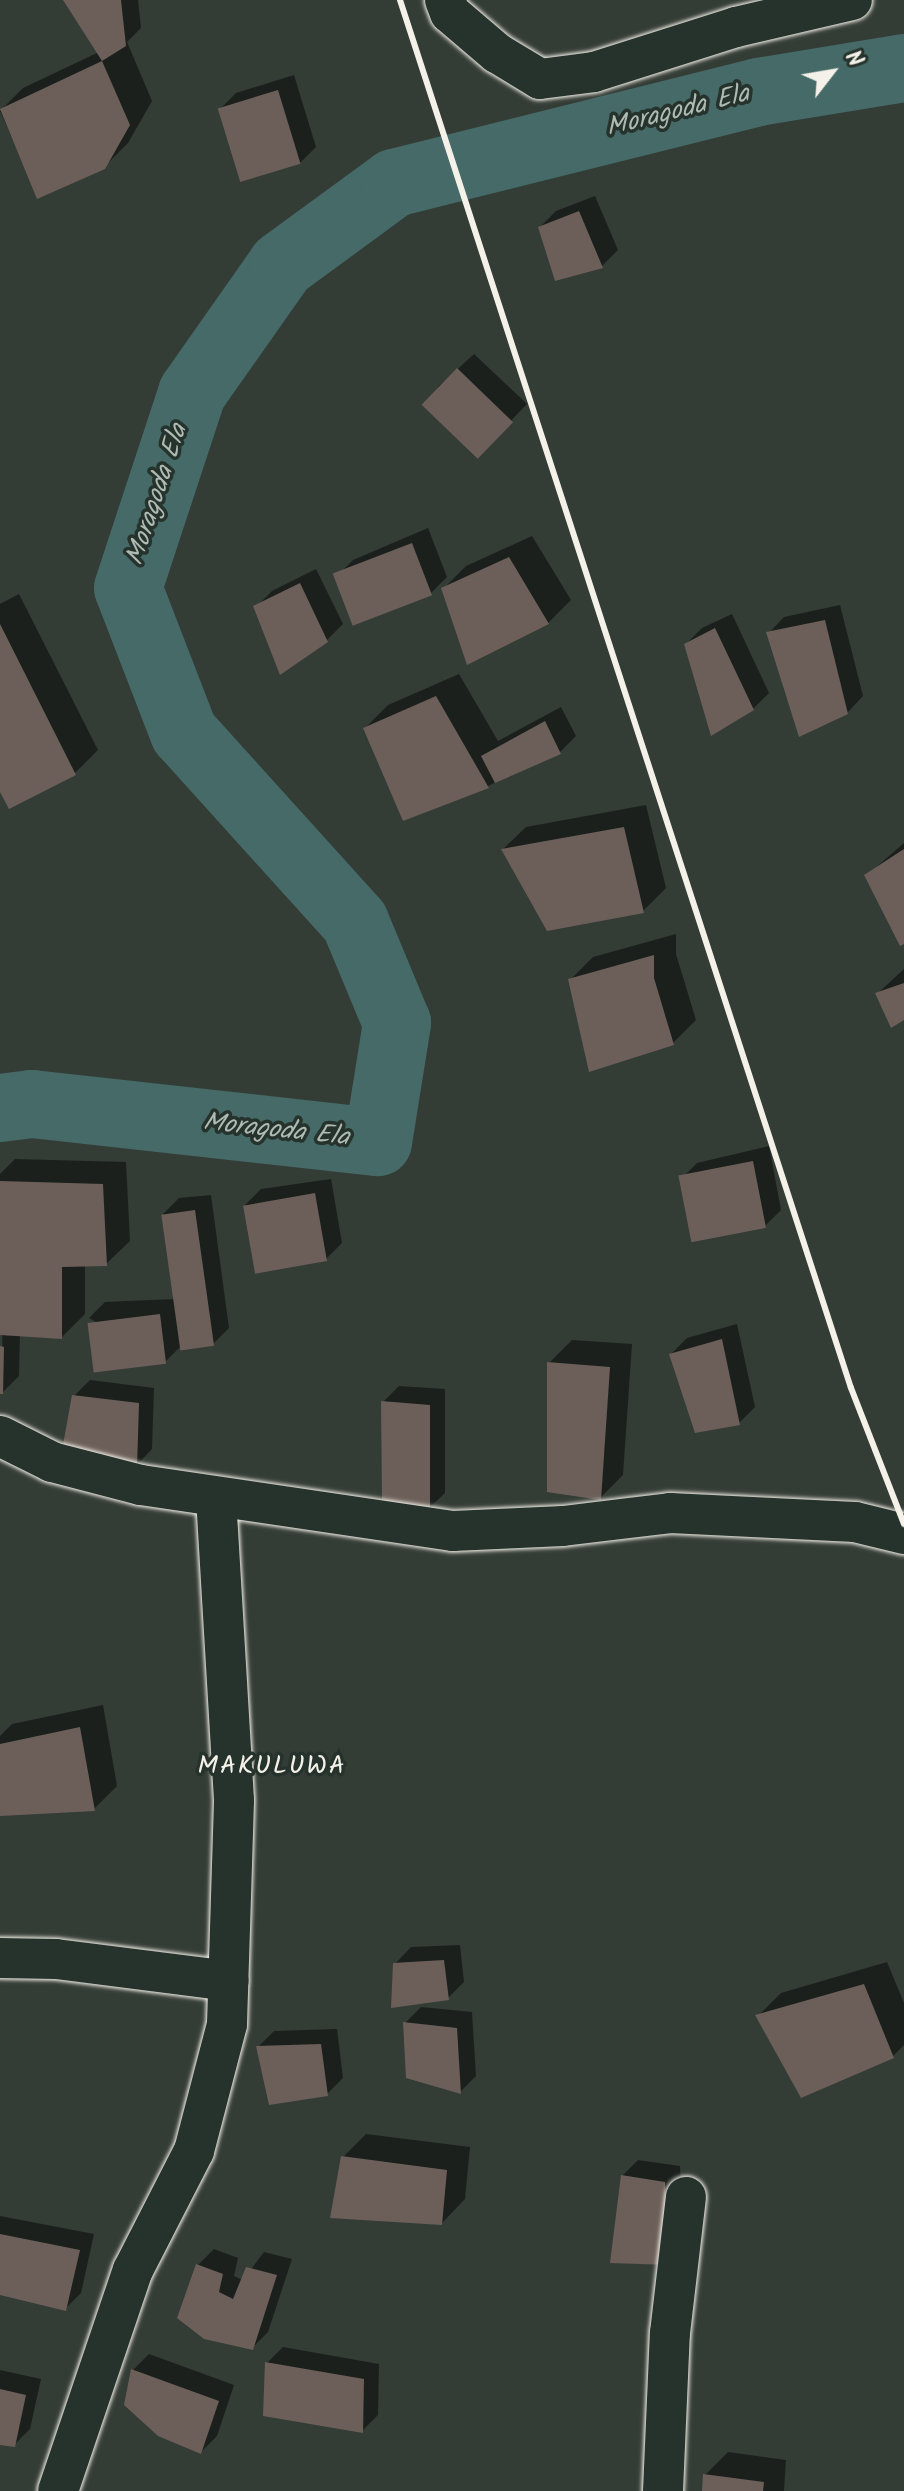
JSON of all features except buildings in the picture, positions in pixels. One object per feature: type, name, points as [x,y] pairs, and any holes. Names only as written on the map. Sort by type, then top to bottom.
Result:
[{"type":"street","points":[[445,0],[450,13],[497,53],[540,79],[594,72],[736,27],[834,3]]},
{"type":"street","points":[[0,1436],[52,1462],[216,1498],[453,1531],[563,1526],[670,1513],[855,1522],[904,1534]]},
{"type":"street","points":[[58,2491],[133,2270],[194,2151],[227,2024],[228,1890],[234,1800],[216,1498]]},
{"type":"street","points":[[0,1958],[56,1959],[229,1981]]},
{"type":"street","points":[[663,2491],[670,2333],[686,2197]]},
{"type":"waterway","name":"Moragoda Ela","points":[[0,1108],[32,1104],[378,1142],[397,1023],[355,922],[184,733],[128,588],[192,393],[282,265],[394,183],[758,92],[904,68]]},
{"type":"railway","points":[[400,0],[851,1388],[904,1524]]},
{"type":"district","name":"MAKULUWA","points":[[272,1767]]}]
